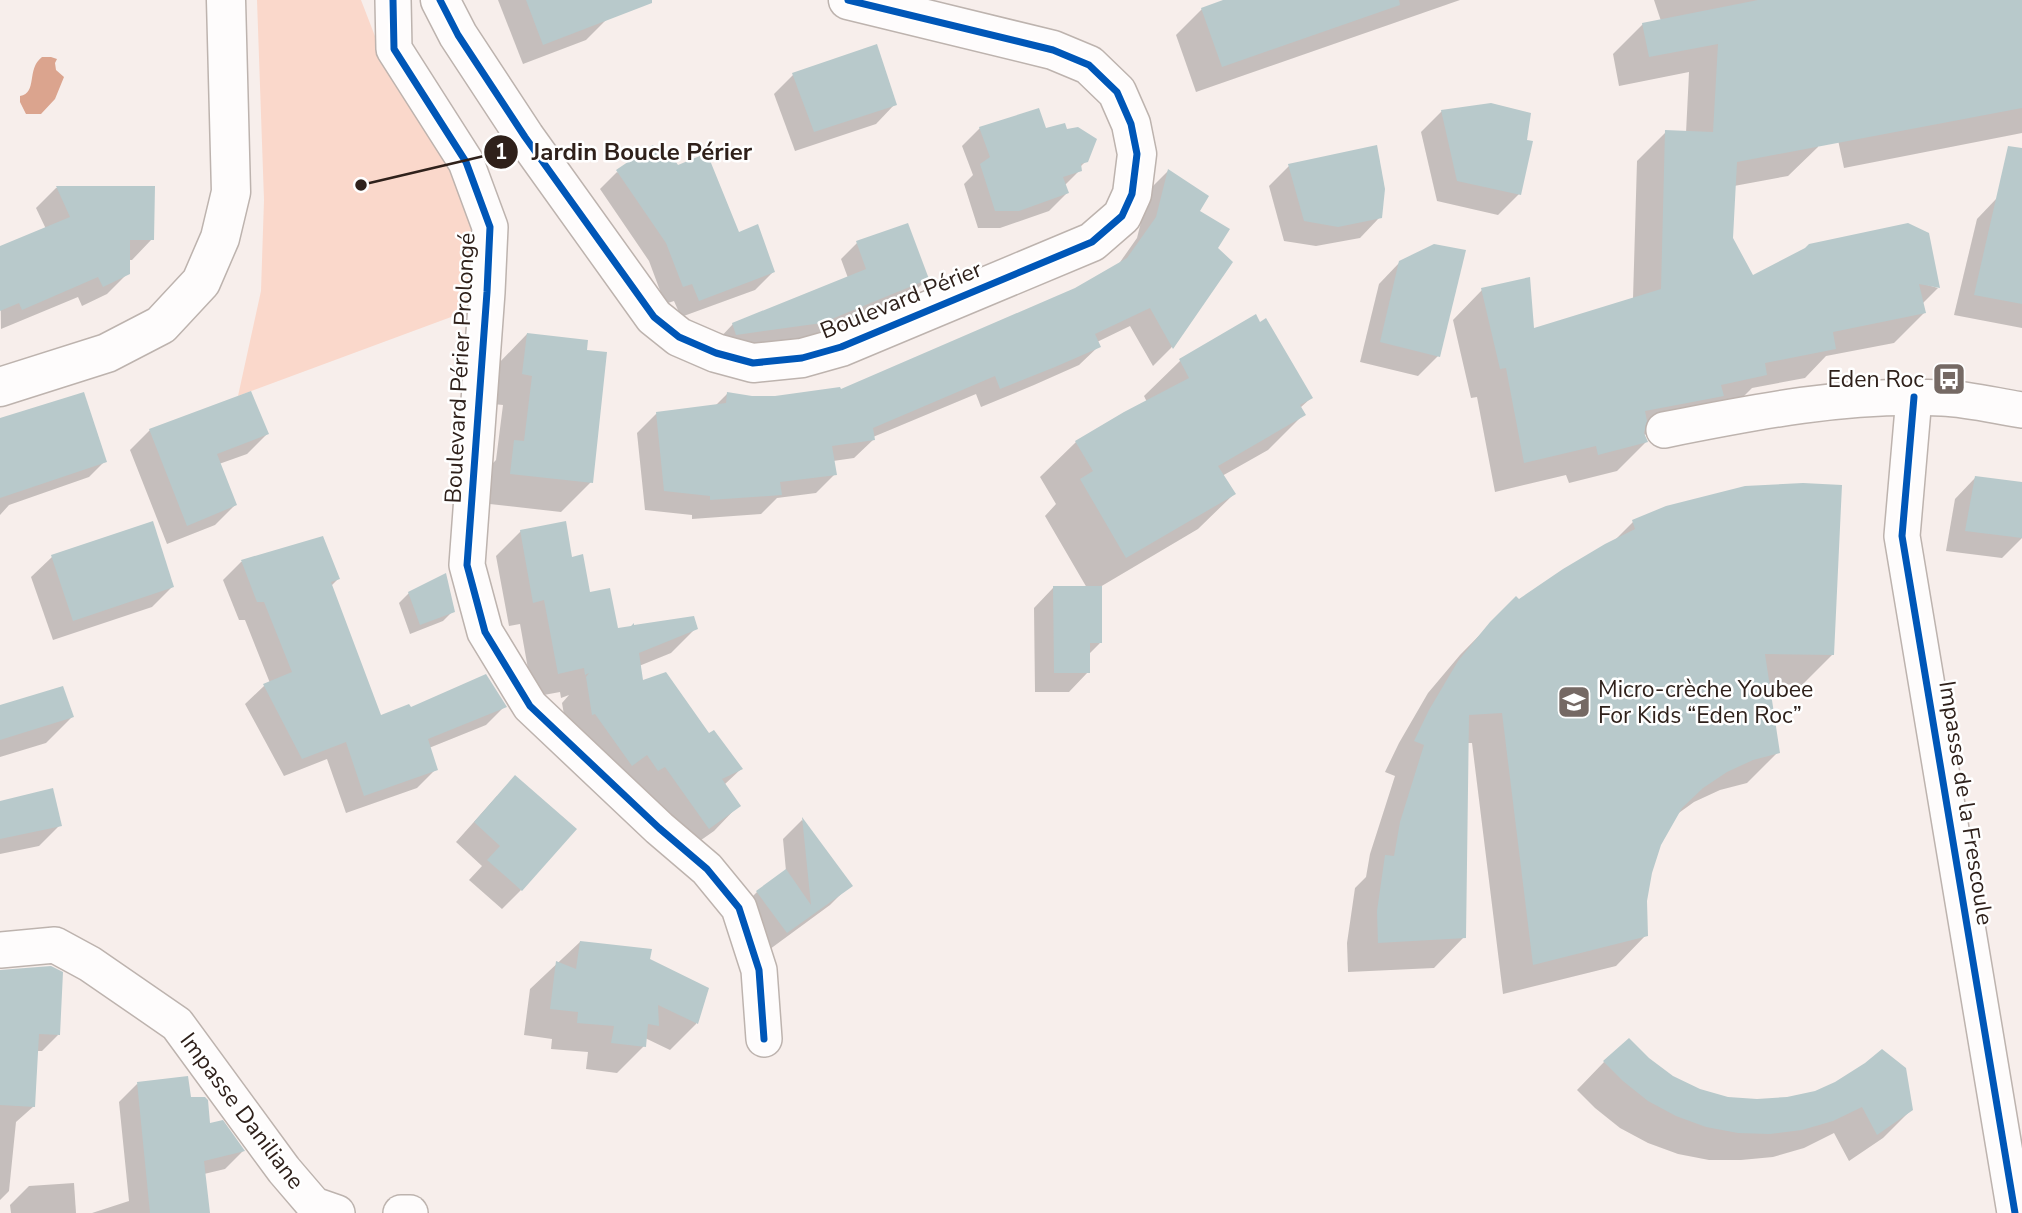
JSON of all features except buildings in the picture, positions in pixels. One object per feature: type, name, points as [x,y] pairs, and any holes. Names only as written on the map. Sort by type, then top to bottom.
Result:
[{"type":"street","points":[[0,387],[107,353],[160,325],[201,282],[220,238],[231,192],[226,0]]},
{"type":"street","name":"Boulevard Périer Prolongé","points":[[393,0],[394,49],[466,162],[490,227],[467,565],[485,632],[530,706],[659,828],[707,869],[739,908],[760,970],[764,1039]]},
{"type":"street","name":"Boulevard Périer","points":[[440,0],[458,35],[525,136],[654,317],[679,337],[716,353],[753,363],[802,358],[841,347],[1092,242],[1122,216],[1132,194],[1137,154],[1131,124],[1117,92],[1089,65],[1053,50],[848,0]]},
{"type":"street","points":[[1664,430],[1747,413],[1846,401],[1914,397],[1945,398],[2022,410]]},
{"type":"street","name":"Impasse de la Frescoule","points":[[1914,397],[1902,536],[2015,1213]]},
{"type":"street","name":"Impasse Daniliane","points":[[0,950],[55,945],[90,964],[177,1024],[284,1170],[314,1205],[337,1213]]},
{"type":"street","points":[[401,1213],[410,1213]]},
{"type":"shaded area","points":[[257,0],[361,0],[383,57],[453,170],[473,228],[470,310],[238,396],[261,291],[264,200]]},
{"type":"shaded area","points":[[42,57],[57,59],[56,70],[64,77],[55,99],[41,114],[26,114],[20,96],[29,90],[34,68]]},
{"type":"cycle path","points":[[393,0],[394,49],[466,162],[490,227],[467,565],[485,632],[530,706],[659,828],[707,869],[739,908],[759,970],[764,1039]]},
{"type":"cycle path","points":[[440,0],[458,35],[525,137],[654,317],[679,337],[716,353],[753,363],[802,358],[841,347],[1092,242],[1122,216],[1132,194],[1137,154],[1131,124],[1117,92],[1089,65],[1053,50],[848,0]]},
{"type":"cycle path","points":[[1914,397],[1902,536],[2015,1213]]},
{"type":"place","name":"Jardin Boucle Périer","points":[[361,185]]},
{"type":"place","name":"Eden Roc","points":[[1949,379]]},
{"type":"place","name":"Micro-crèche Youbee For Kids “Eden Roc”","points":[[1574,702]]}]
